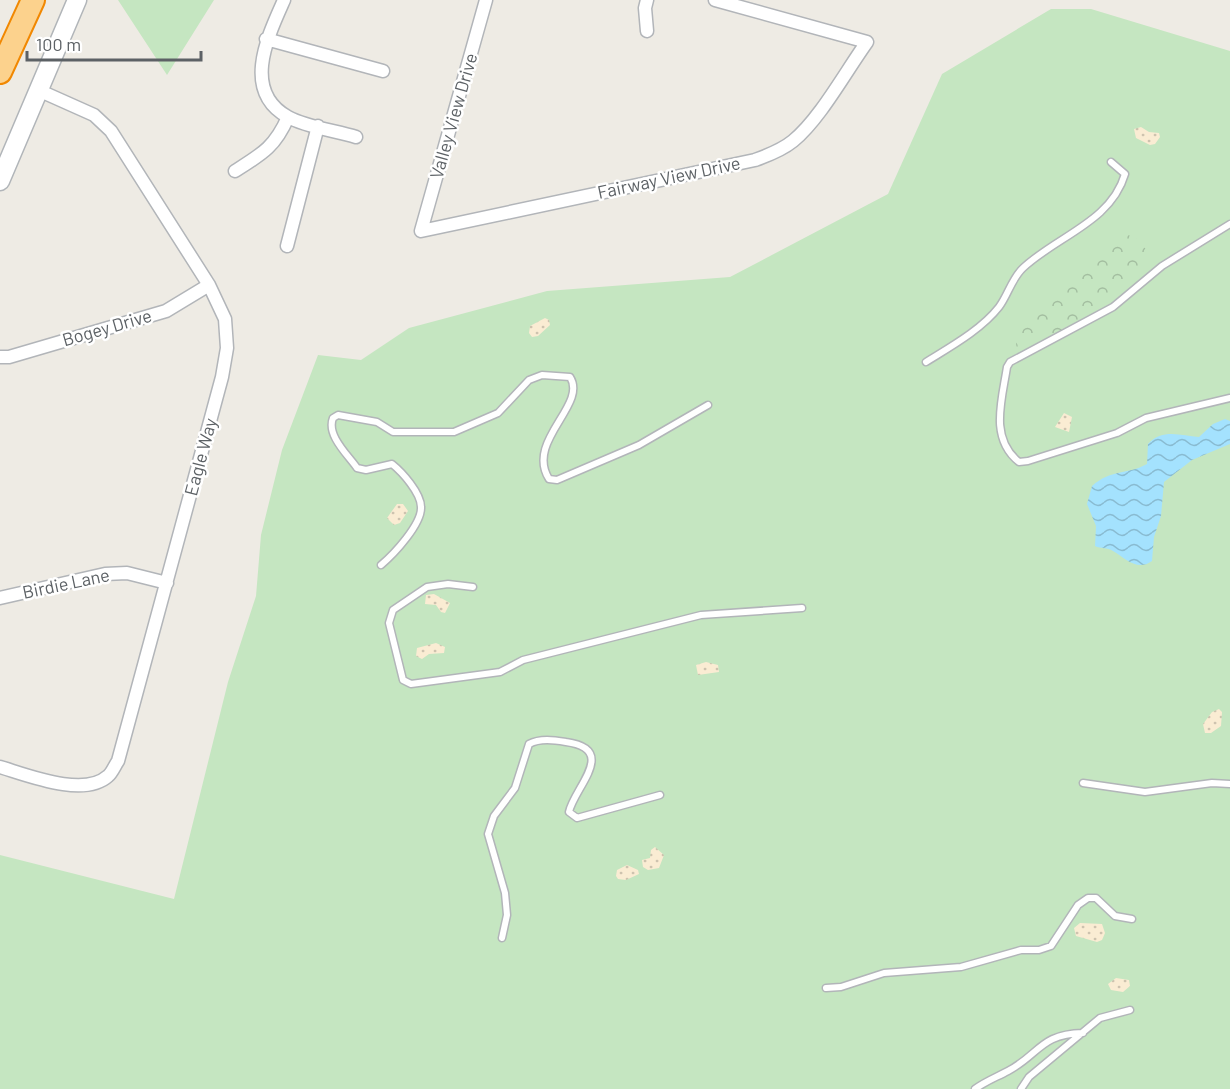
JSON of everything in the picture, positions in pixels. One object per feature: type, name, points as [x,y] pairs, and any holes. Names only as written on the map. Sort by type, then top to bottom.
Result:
[{"type":"highway","points":[[0,72],[33,0]]},
{"type":"street","points":[[0,181],[77,0]]},
{"type":"street","points":[[284,0],[266,39],[262,84],[271,101],[288,117],[356,137]]},
{"type":"street","name":"Valley View Drive","points":[[421,231],[486,0]]},
{"type":"street","points":[[647,0],[645,8],[647,31]]},
{"type":"street","name":"Fairway View Drive","points":[[421,231],[755,160],[777,152],[808,126],[867,42],[715,0]]},
{"type":"street","points":[[266,39],[383,71]]},
{"type":"street","name":"Eagle Way","points":[[0,767],[66,785],[91,785],[108,776],[118,761],[222,377],[227,348],[225,319],[209,285],[111,131],[94,115],[38,90]]},
{"type":"street","points":[[235,171],[267,151],[279,137],[288,117]]},
{"type":"street","points":[[287,246],[318,126]]},
{"type":"street","name":"Bogey Drive","points":[[0,357],[9,357],[166,311],[209,285]]},
{"type":"street","name":"Birdie Lane","points":[[0,598],[105,574],[127,573],[167,583]]},
{"type":"lane","points":[[926,362],[969,334],[998,308],[1023,268],[1108,206],[1120,191],[1125,174],[1111,162]]},
{"type":"lane","points":[[1230,224],[1162,266],[1113,307],[1010,362],[1006,367],[998,421],[1001,436],[1009,454],[1019,462],[1117,433],[1146,418],[1230,398]]},
{"type":"lane","points":[[381,565],[397,551],[419,518],[422,506],[417,494],[392,464],[366,470],[357,468],[333,434],[330,424],[333,418],[339,415],[377,422],[393,432],[454,432],[498,413],[529,380],[542,375],[570,377],[574,383],[574,394],[552,429],[545,455],[544,472],[549,479],[557,480],[639,445],[708,405]]},
{"type":"lane","points":[[473,587],[448,584],[427,587],[408,597],[393,610],[389,623],[403,680],[411,684],[500,672],[523,660],[701,615],[802,608]]},
{"type":"lane","points":[[502,938],[507,915],[505,893],[491,848],[489,825],[515,788],[529,744],[535,741],[571,743],[583,747],[590,754],[591,769],[569,812],[577,818],[660,795]]},
{"type":"lane","points":[[1083,783],[1145,792],[1212,783],[1230,784]]},
{"type":"lane","points":[[826,988],[841,987],[884,973],[961,967],[1021,950],[1039,950],[1051,946],[1078,905],[1088,898],[1096,898],[1115,916],[1131,920]]},
{"type":"lane","points":[[1021,1089],[1029,1077],[1100,1018],[1130,1010]]},
{"type":"lane","points":[[975,1089],[990,1078],[1007,1072],[1031,1052],[1063,1033],[1083,1033]]},
{"type":"green space","points":[[118,0],[214,0],[167,75]]},
{"type":"green space","points":[[1051,9],[1091,9],[1230,51],[1230,1089],[0,1089],[0,855],[174,899],[228,682],[256,596],[261,535],[282,450],[318,355],[361,360],[409,328],[547,291],[730,277],[888,194],[942,74]]},
{"type":"green space","points":[[1128,235],[1138,240],[1146,250],[1150,265],[1143,274],[1083,318],[1018,359],[1016,343],[1035,306]]},
{"type":"sand","points":[[1141,127],[1149,132],[1159,133],[1160,137],[1155,144],[1150,145],[1136,138],[1134,129]]},
{"type":"sand","points":[[545,318],[549,320],[550,325],[538,336],[532,337],[529,333],[530,326]]},
{"type":"sand","points":[[1064,413],[1072,417],[1069,432],[1055,427]]},
{"type":"sand","points":[[397,504],[403,504],[408,511],[400,523],[394,525],[387,518]]},
{"type":"sand","points":[[434,594],[450,603],[445,613],[441,612],[436,605],[425,604],[426,595]]},
{"type":"sand","points":[[436,643],[445,647],[444,653],[429,654],[422,659],[416,656],[417,648]]},
{"type":"sand","points":[[706,662],[718,665],[719,672],[698,675],[696,665]]},
{"type":"sand","points":[[1219,709],[1222,712],[1221,726],[1211,733],[1205,733],[1203,724],[1212,712]]},
{"type":"sand","points":[[655,847],[664,855],[659,868],[648,870],[643,867],[642,860],[650,858],[651,850]]},
{"type":"sand","points":[[627,865],[638,870],[639,874],[626,880],[618,879],[617,870]]},
{"type":"sand","points":[[1080,923],[1102,924],[1105,933],[1102,940],[1097,942],[1076,936],[1074,928]]},
{"type":"sand","points":[[1116,978],[1129,980],[1130,986],[1123,992],[1111,990],[1108,984]]},
{"type":"water","points":[[1225,419],[1230,421],[1230,444],[1192,460],[1164,482],[1161,516],[1154,537],[1152,561],[1136,565],[1111,550],[1095,546],[1096,526],[1087,504],[1092,486],[1112,474],[1133,470],[1147,464],[1148,444],[1154,439],[1166,434],[1199,437],[1213,424]]}]
